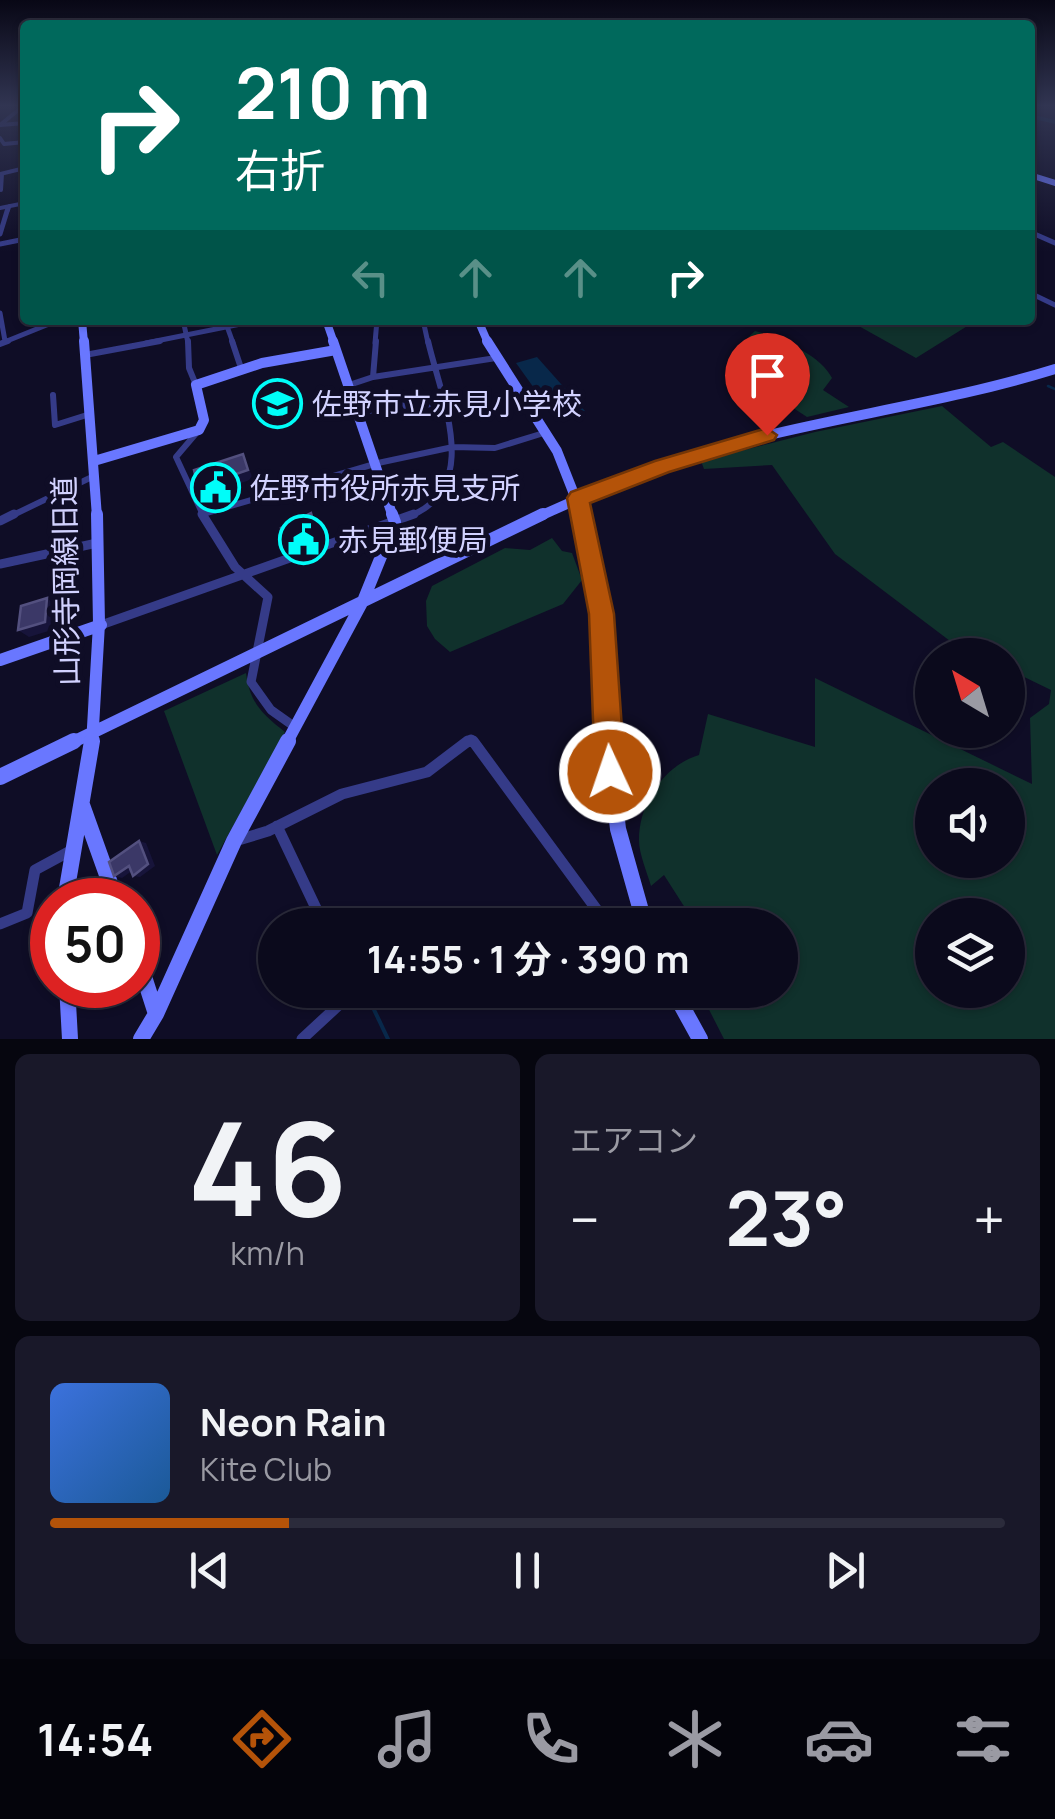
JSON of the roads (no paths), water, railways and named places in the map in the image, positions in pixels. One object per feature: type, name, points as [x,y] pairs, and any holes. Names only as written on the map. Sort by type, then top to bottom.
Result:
[{"type":"street","points":[[1,174],[1,190]]},
{"type":"street","points":[[0,208],[20,203]]},
{"type":"street","points":[[0,234],[9,206]]},
{"type":"street","points":[[0,313],[2,342],[46,325]]},
{"type":"street","name":"山形寺岡線旧道","points":[[68,878],[94,732],[101,625],[82,325]]},
{"type":"street","points":[[184,325],[188,338],[186,362],[204,420],[176,457],[182,481],[196,496],[243,576],[268,597],[264,627],[252,655],[256,699],[295,728]]},
{"type":"street","points":[[85,354],[188,338],[241,325]]},
{"type":"street","points":[[141,1039],[234,842],[363,601],[395,522],[328,325]]},
{"type":"street","points":[[373,377],[377,325]]},
{"type":"street","points":[[0,660],[426,508],[444,492],[453,476],[453,447],[424,325]]},
{"type":"street","points":[[480,325],[496,358],[547,432],[578,498],[602,614],[616,812],[641,908]]},
{"type":"street","points":[[228,328],[242,371]]},
{"type":"street","points":[[196,385],[282,359],[336,350]]},
{"type":"street","points":[[349,385],[373,377],[496,358]]},
{"type":"street","points":[[0,776],[578,498],[734,444],[980,391],[1055,368]]},
{"type":"street","points":[[52,395],[55,426],[90,414]]},
{"type":"street","points":[[360,413],[404,402],[408,410],[442,401]]},
{"type":"street","points":[[0,521],[94,469],[199,430]]},
{"type":"street","points":[[204,514],[378,463],[453,447],[495,448],[547,432]]},
{"type":"street","points":[[0,564],[97,543]]},
{"type":"street","points":[[234,842],[342,794],[427,772],[471,740],[595,908]]},
{"type":"street","points":[[82,805],[108,878]]},
{"type":"street","points":[[277,826],[316,908]]},
{"type":"street","points":[[0,924],[28,913],[35,870],[73,849]]},
{"type":"street","points":[[68,1008],[70,1039]]},
{"type":"street","points":[[154,1008],[156,1014]]},
{"type":"street","points":[[302,1039],[335,1008]]},
{"type":"street","points":[[683,1008],[700,1039]]},
{"type":"water","points":[[537,357],[585,411],[557,420],[516,363]]},
{"type":"waterway","points":[[1048,386],[1055,389]]},
{"type":"waterway","points":[[373,1008],[388,1039]]},
{"type":"place","name":"佐野市立赤見小学校","points":[[277,403]]},
{"type":"place","name":"佐野市役所赤見支所","points":[[215,487]]},
{"type":"place","name":"赤見郵便局","points":[[303,539]]}]
